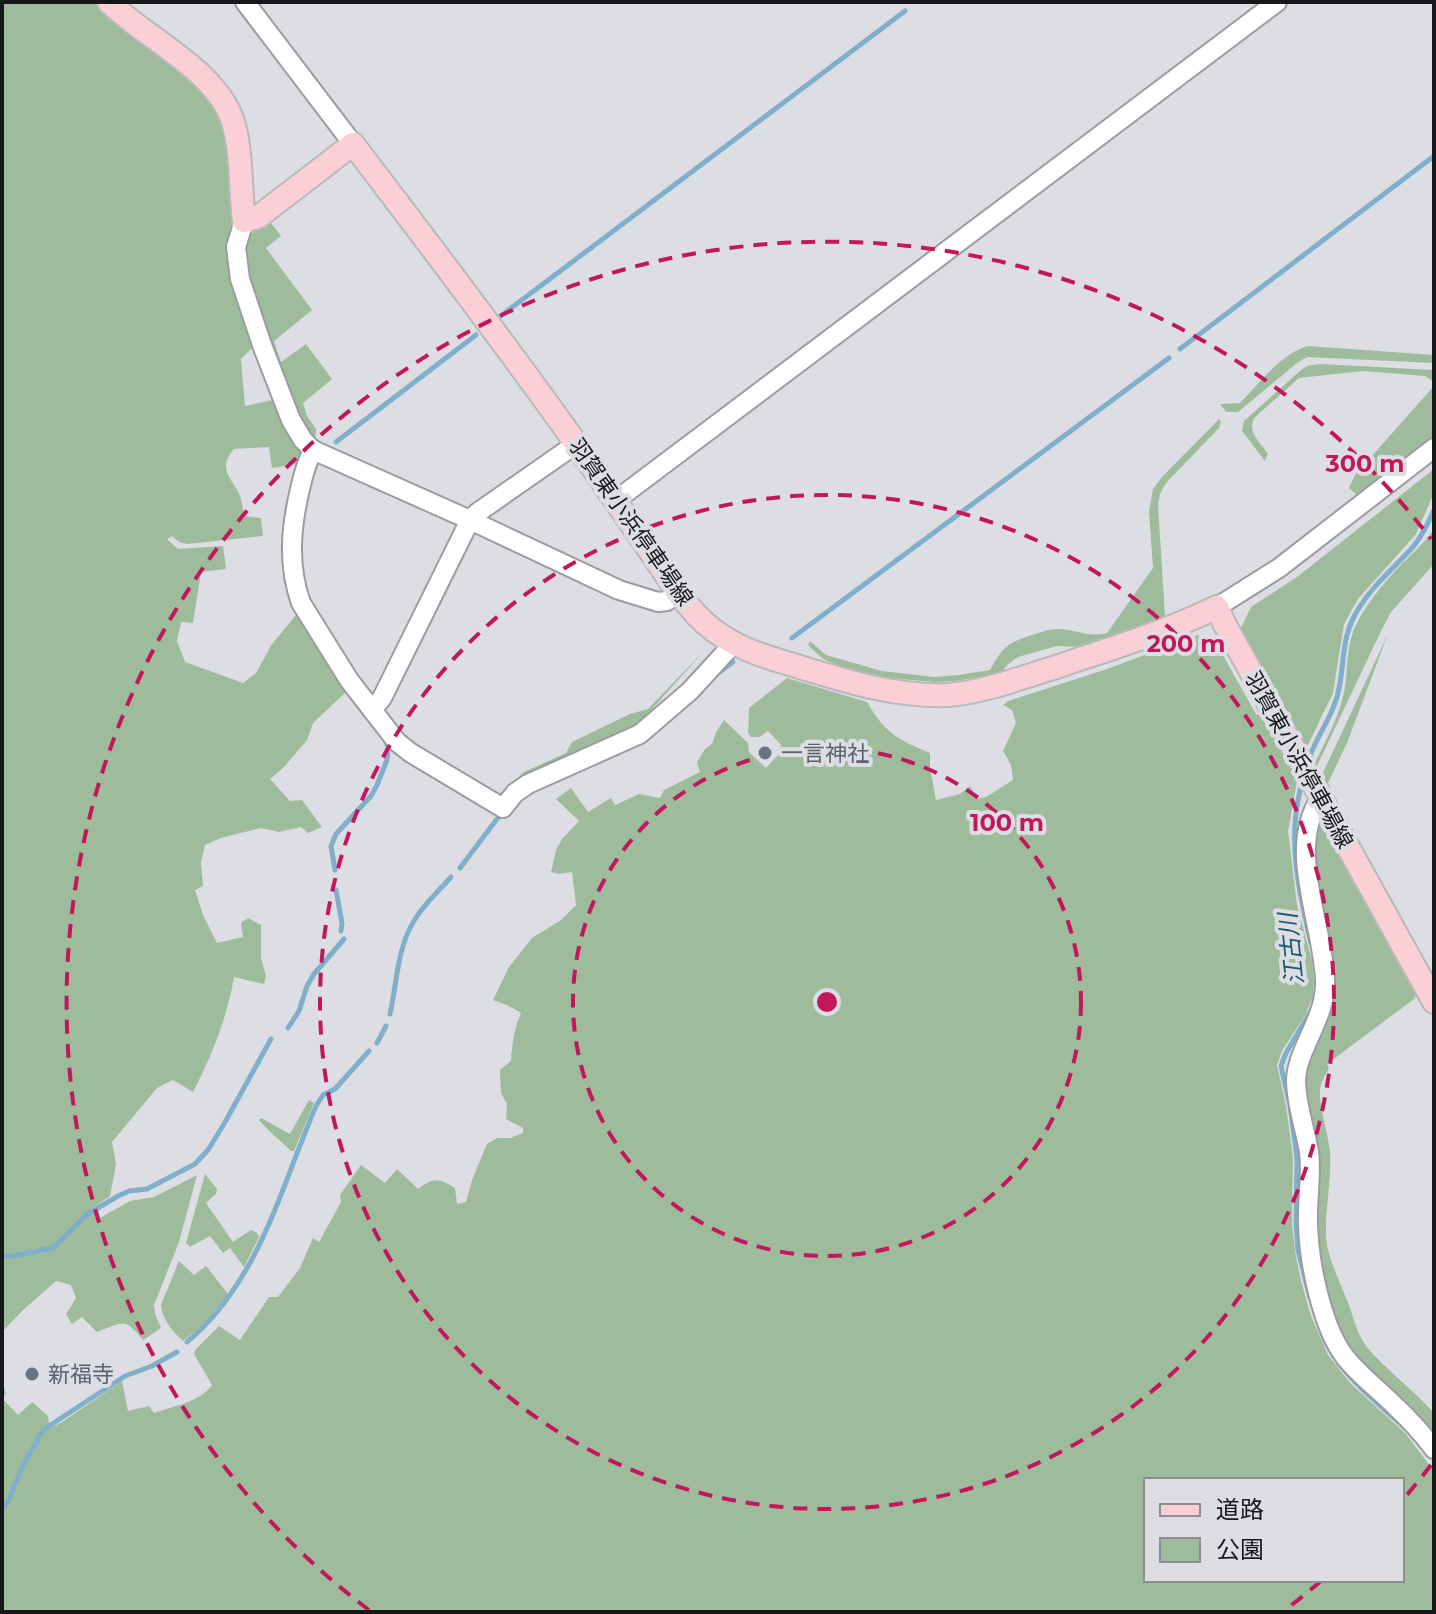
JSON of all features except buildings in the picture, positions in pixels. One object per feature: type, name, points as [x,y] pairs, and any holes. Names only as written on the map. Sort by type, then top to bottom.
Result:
[{"type":"main road","points":[[109,2],[201,75],[224,102],[233,123],[238,152],[244,221],[258,217],[353,144]]},
{"type":"main road","name":"羽賀東小浜停車場線","points":[[353,144],[487,321],[678,592],[707,625],[734,643],[869,687],[921,695],[950,695],[981,689],[1086,657],[1172,627],[1217,607],[1434,1002]]},
{"type":"street","points":[[245,2],[353,144]]},
{"type":"street","points":[[615,501],[1277,2]]},
{"type":"street","points":[[244,221],[236,247],[240,279],[291,420],[313,450],[619,590],[658,602],[667,601],[678,592]]},
{"type":"street","points":[[372,710],[382,698],[470,520],[576,444]]},
{"type":"street","points":[[1217,607],[1279,568],[1434,448]]},
{"type":"street","points":[[313,450],[305,464],[292,522],[292,557],[301,603],[329,649],[397,742],[503,808],[515,793],[528,784],[640,734],[690,691],[734,643]]},
{"type":"street","points":[[1320,799],[1311,811],[1305,840],[1326,985],[1322,1006],[1296,1077],[1309,1151],[1308,1225],[1312,1262],[1326,1317],[1343,1355],[1394,1404],[1434,1449]]},
{"type":"green space","points":[[2,2],[100,2],[197,79],[228,123],[256,344],[241,359],[245,406],[278,399],[302,463],[272,468],[269,447],[234,449],[226,463],[228,474],[240,496],[244,516],[261,518],[263,536],[187,544],[172,536],[167,539],[178,549],[223,546],[226,569],[201,572],[193,623],[181,622],[177,641],[185,662],[243,683],[256,673],[272,644],[296,615],[346,692],[313,723],[307,740],[270,779],[290,801],[302,800],[322,827],[308,833],[301,827],[279,832],[261,828],[205,845],[201,862],[203,886],[195,890],[203,915],[217,943],[243,937],[241,923],[248,918],[261,925],[261,958],[266,976],[264,984],[234,977],[218,1036],[193,1092],[173,1080],[157,1088],[112,1142],[116,1164],[110,1196],[97,1205],[100,1218],[130,1201],[154,1197],[197,1175],[179,1242],[154,1305],[161,1328],[143,1340],[132,1328],[123,1324],[97,1332],[82,1317],[72,1324],[66,1314],[76,1298],[71,1285],[56,1281],[2,1332]]},
{"type":"green space","points":[[269,220],[281,236],[266,248],[312,310],[274,341],[281,362],[306,344],[332,379],[303,403],[316,429],[315,440],[297,419],[252,298],[243,248],[252,233]]},
{"type":"green space","points":[[1308,346],[1434,355],[1434,363],[1307,357],[1238,412],[1226,412],[1220,404],[1240,403],[1279,362]]},
{"type":"green space","points":[[1320,364],[1434,370],[1434,382],[1425,376],[1363,371],[1299,378],[1254,418],[1253,433],[1268,454],[1265,461],[1242,431],[1244,421],[1301,370]]},
{"type":"green space","points":[[1434,386],[1434,436],[1357,495],[1349,488],[1355,475]]},
{"type":"green space","points":[[1219,419],[1219,428],[1166,483],[1160,494],[1158,505],[1165,616],[1083,647],[1057,646],[1018,657],[1000,674],[955,681],[887,678],[844,668],[823,659],[808,645],[810,641],[826,655],[882,671],[934,677],[990,670],[1002,651],[1011,644],[1047,630],[1107,633],[1153,568],[1149,512],[1153,489]]},
{"type":"green space","points":[[1434,469],[1434,493],[1416,534],[1358,599],[1344,624],[1333,693],[1306,749],[1299,743],[1239,632],[1251,607],[1297,577]]},
{"type":"green space","points":[[1434,529],[1434,564],[1391,612],[1316,768],[1313,767],[1342,702],[1350,642],[1356,625],[1379,589]]},
{"type":"green space","points":[[1388,634],[1347,743],[1328,783],[1431,981],[1321,777]]},
{"type":"green space","points":[[1198,635],[1216,643],[1256,714],[1264,717],[1298,776],[1288,831],[1297,905],[1312,961],[1313,996],[1277,1065],[1293,1158],[1292,1224],[1295,1251],[1311,1316],[1328,1355],[1351,1384],[1405,1433],[1434,1471],[1434,1612],[2,1612],[2,1398],[18,1415],[32,1402],[48,1416],[50,1428],[122,1381],[128,1411],[149,1406],[154,1413],[178,1406],[207,1391],[212,1385],[194,1354],[196,1349],[219,1326],[240,1340],[269,1297],[278,1297],[300,1268],[313,1238],[319,1242],[341,1202],[340,1195],[361,1165],[385,1183],[397,1169],[418,1189],[428,1182],[445,1182],[455,1188],[457,1204],[466,1202],[487,1144],[497,1138],[510,1138],[523,1133],[523,1128],[506,1119],[507,1104],[501,1093],[500,1070],[511,1061],[521,1013],[493,1000],[509,967],[532,938],[561,920],[576,905],[572,872],[551,872],[562,839],[579,821],[556,799],[571,788],[588,812],[611,798],[615,805],[639,794],[660,798],[664,790],[700,772],[697,762],[712,744],[724,720],[748,743],[749,752],[766,768],[778,755],[781,745],[768,731],[759,737],[751,737],[748,733],[749,708],[787,678],[867,702],[893,734],[930,753],[936,800],[960,794],[970,786],[977,799],[986,797],[1013,780],[1011,765],[1003,751],[1016,723],[1012,710],[1003,705],[1008,701]]},
{"type":"green space","points":[[705,650],[644,718],[631,728],[548,768],[502,796],[493,794],[503,792],[524,772],[566,753],[572,742],[630,714],[648,709]]},
{"type":"green space","points":[[1318,812],[1418,991],[1414,999],[1327,1064],[1329,1069],[1320,1091],[1330,1151],[1327,1246],[1365,1344],[1434,1413],[1434,1444],[1346,1353],[1320,1283],[1300,1077],[1320,1026],[1312,824]]},
{"type":"green space","points":[[309,1100],[314,1103],[294,1151],[291,1151],[259,1120],[261,1118],[290,1134]]},
{"type":"green space","points":[[205,1174],[217,1189],[206,1203],[233,1242],[251,1230],[259,1237],[244,1267],[230,1248],[223,1253],[210,1236],[190,1247],[186,1243]]},
{"type":"green space","points":[[179,1261],[194,1275],[206,1266],[228,1294],[204,1324],[183,1341],[166,1321],[161,1305]]},
{"type":"waterway","points":[[498,318],[905,11]]},
{"type":"waterway","points":[[1180,349],[1434,156]]},
{"type":"waterway","points":[[336,442],[476,335]]},
{"type":"waterway","points":[[792,638],[1169,358]]},
{"type":"waterway","name":"江古川","points":[[1309,759],[1337,697],[1348,630],[1353,619],[1371,591],[1416,544],[1434,510]]},
{"type":"waterway","points":[[714,676],[733,662]]},
{"type":"waterway","points":[[335,870],[331,846],[336,834],[371,796],[377,785],[387,760],[386,742]]},
{"type":"waterway","name":"江古川","points":[[1303,780],[1295,821],[1296,862],[1311,943]]},
{"type":"waterway","points":[[460,868],[503,811]]},
{"type":"waterway","points":[[390,1014],[408,931],[422,909],[451,877]]},
{"type":"waterway","points":[[336,890],[341,931]]},
{"type":"waterway","points":[[288,1028],[299,1011],[314,974],[344,939]]},
{"type":"waterway","name":"江古川","points":[[1310,1298],[1298,1250],[1297,1158],[1281,1066],[1311,1011]]},
{"type":"waterway","points":[[377,1043],[386,1026]]},
{"type":"waterway","points":[[2,1256],[53,1248],[86,1215],[118,1196],[147,1189],[195,1164],[224,1124],[271,1039]]},
{"type":"waterway","points":[[187,1342],[212,1318],[250,1262],[279,1200],[316,1106],[323,1095],[335,1089],[369,1051]]},
{"type":"waterway","name":"江古川","points":[[1321,1331],[1345,1371],[1402,1425]]},
{"type":"waterway","points":[[2,1510],[43,1430],[125,1376],[177,1352]]},
{"type":"place","name":"一言神社","points":[[765,753]]},
{"type":"place","name":"新福寺","points":[[32,1374]]}]
